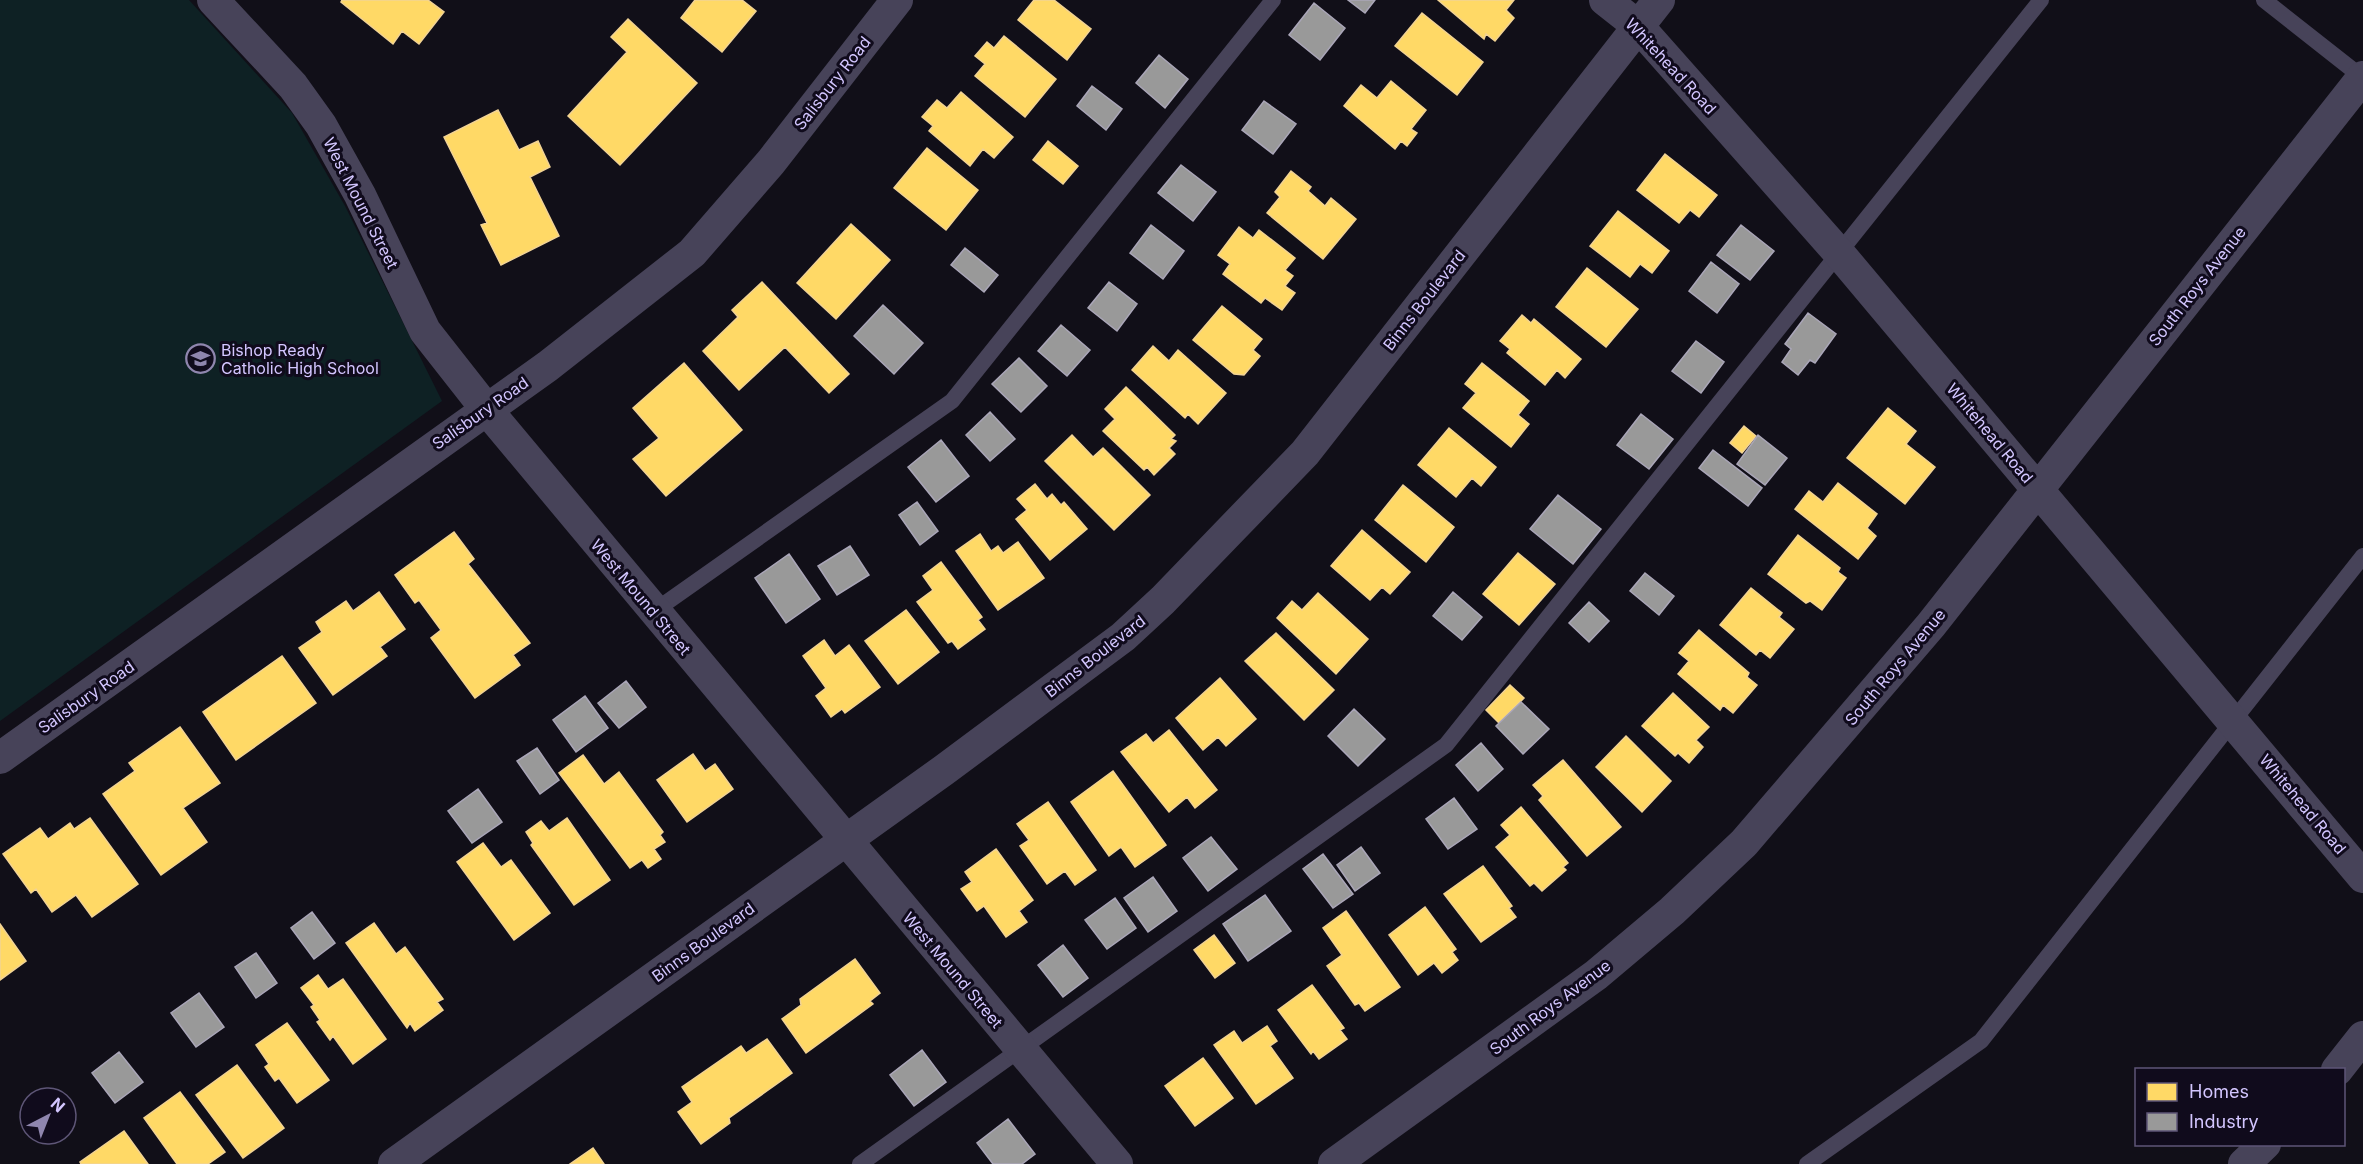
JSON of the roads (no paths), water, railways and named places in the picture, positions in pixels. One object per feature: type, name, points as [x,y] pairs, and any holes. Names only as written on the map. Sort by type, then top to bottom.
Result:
[{"type":"street","name":"West Mound Street","points":[[213,0],[293,86],[321,125],[360,195],[426,331],[487,410],[653,612],[1117,1164]]},
{"type":"street","name":"Salisbury Road","points":[[0,758],[548,366],[692,254],[771,162],[897,0]]},
{"type":"street","name":"Whitehead Road","points":[[1605,0],[1638,26],[1838,252],[2363,877]]},
{"type":"street","name":"Binns Boulevard","points":[[394,1164],[845,841],[1114,644],[1163,600],[1305,453],[1659,0]]},
{"type":"street","name":"South Roys Avenue","points":[[1334,1164],[1596,975],[1672,911],[1736,851],[1931,625],[2363,78]]},
{"type":"street","points":[[2339,1068],[2363,1037]]},
{"type":"street","points":[[2244,1164],[2263,1146]]},
{"type":"lane","points":[[653,612],[952,400],[1273,0]]},
{"type":"lane","points":[[860,1164],[1446,745],[2041,0]]},
{"type":"lane","points":[[2264,0],[2363,78]]},
{"type":"lane","points":[[1807,1164],[1981,1041],[2232,719],[2363,556]]},
{"type":"place","name":"Bishop Ready Catholic High School","points":[[200,359]]}]
